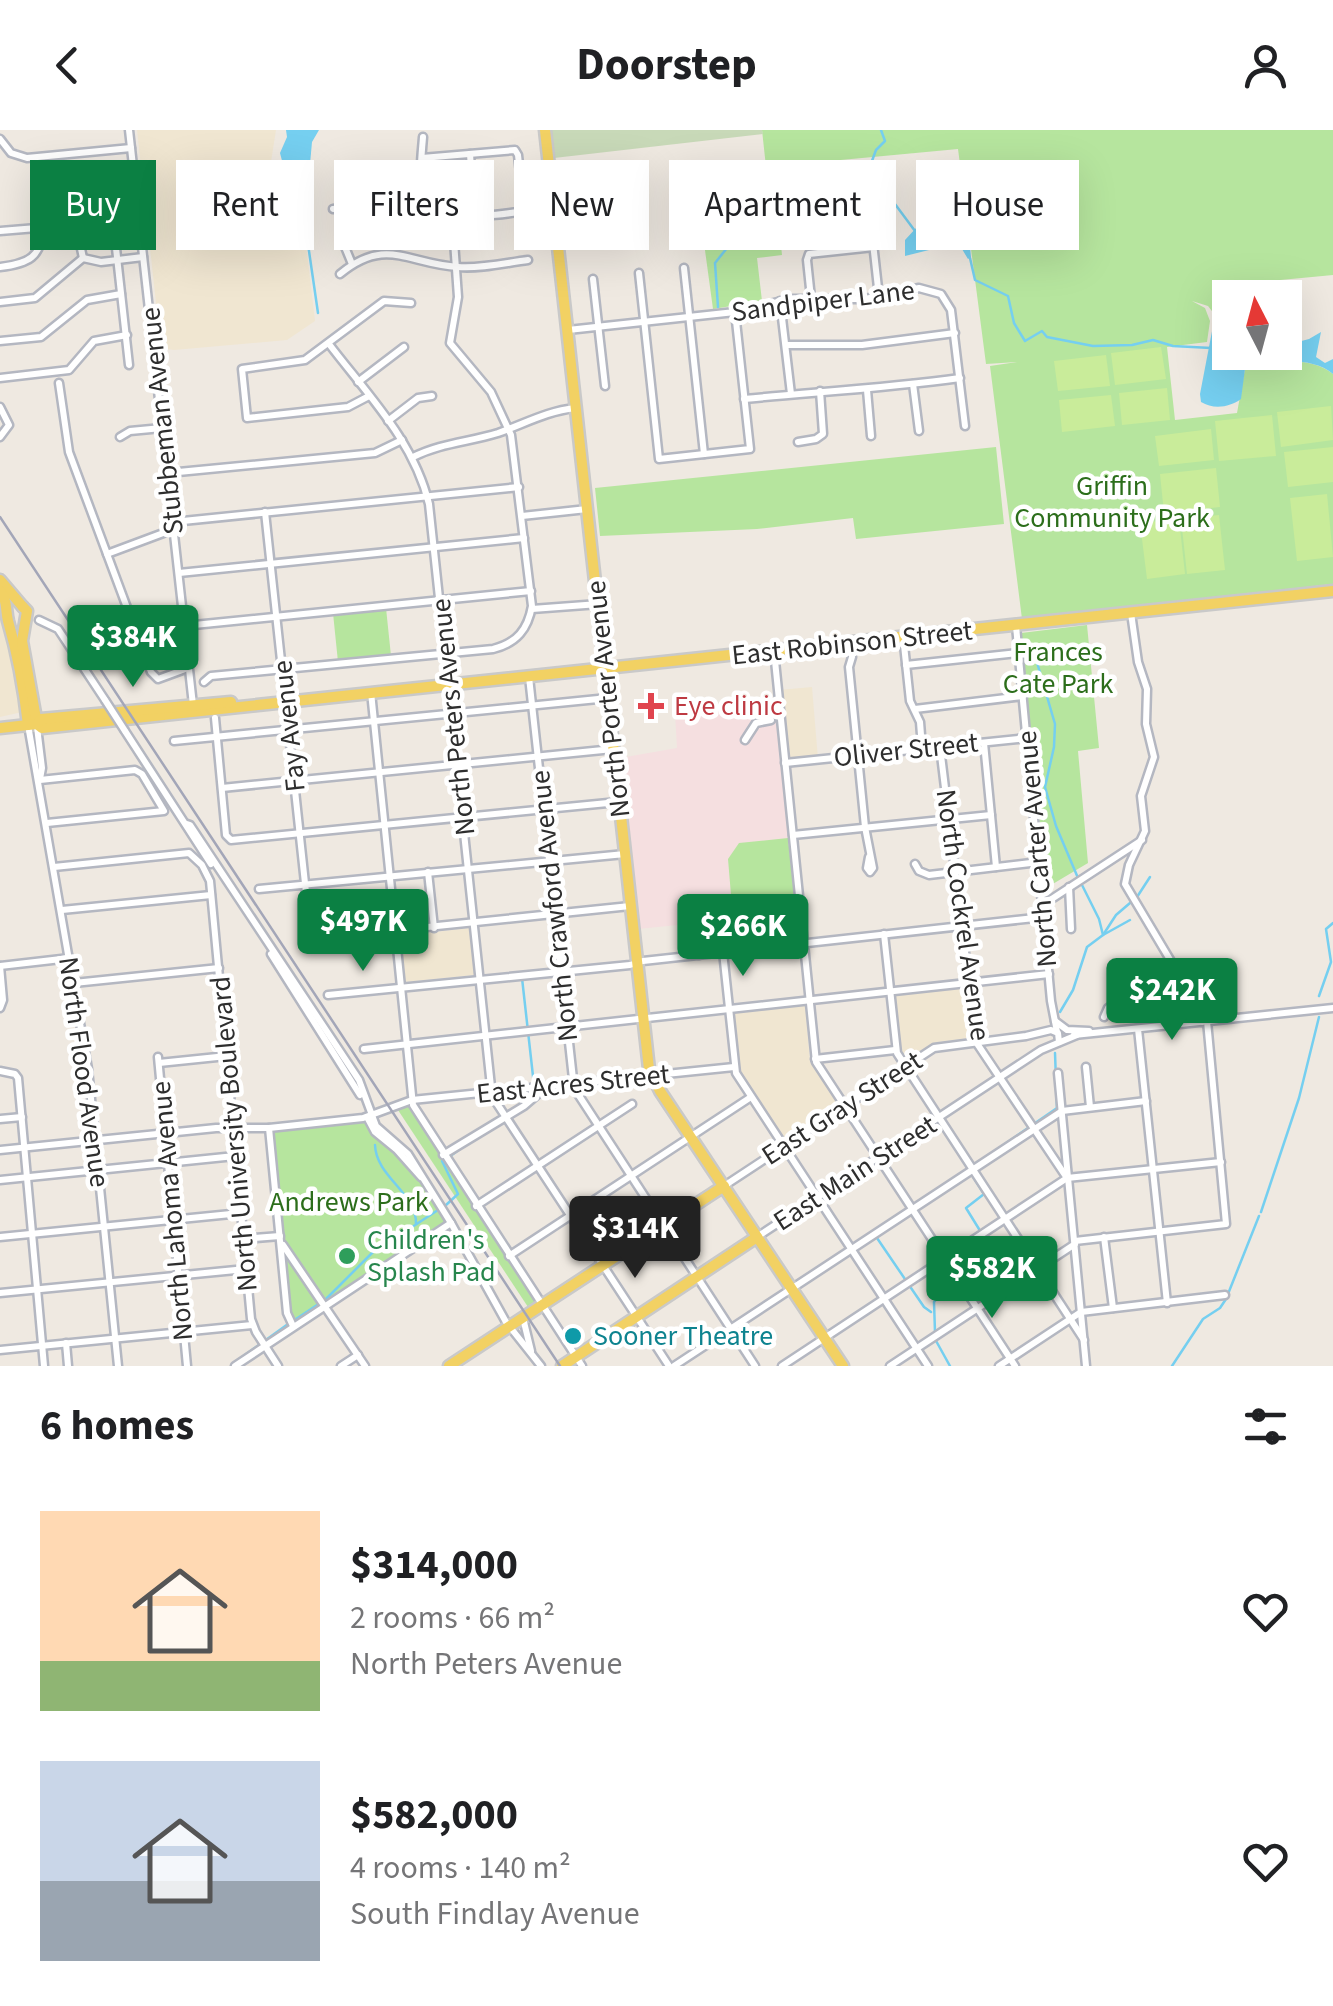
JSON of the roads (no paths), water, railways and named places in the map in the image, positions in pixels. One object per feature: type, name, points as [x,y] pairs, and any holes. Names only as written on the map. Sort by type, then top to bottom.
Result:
[{"type":"main road","name":"North Porter Avenue","points":[[545,130],[549,160]]},
{"type":"main road","name":"North Porter Avenue","points":[[559,250],[642,1019],[652,1076],[843,1366]]},
{"type":"main road","points":[[0,580],[24,614]]},
{"type":"main road","name":"North Flood Avenue","points":[[0,591],[18,652],[32,724]]},
{"type":"main road","name":"East Robinson Street","points":[[0,728],[32,724],[42,728],[193,708],[606,669],[1333,591]]},
{"type":"main road","points":[[15,604],[24,614],[17,624],[8,614],[15,604]]},
{"type":"main road","name":"North Flood Avenue","points":[[24,614],[22,641],[32,724]]},
{"type":"main road","name":"East Gray Street","points":[[450,1366],[724,1186]]},
{"type":"main road","name":"East Main Street","points":[[562,1366],[580,1361],[636,1317],[757,1237]]},
{"type":"street","name":"Stubbeman Avenue","points":[[129,130],[193,708]]},
{"type":"street","points":[[423,137],[422,158],[515,150],[519,160]]},
{"type":"street","points":[[0,139],[12,153],[27,158],[131,148]]},
{"type":"street","points":[[470,154],[470,160]]},
{"type":"street","points":[[0,231],[30,228]]},
{"type":"street","points":[[0,267],[21,264],[39,250]]},
{"type":"street","points":[[81,250],[83,258]]},
{"type":"street","points":[[116,250],[129,365]]},
{"type":"street","points":[[346,250],[352,264]]},
{"type":"street","points":[[204,682],[211,676],[507,645],[523,632],[532,610],[531,591],[508,429],[491,392],[451,346],[449,336],[458,298],[457,250]]},
{"type":"street","points":[[811,298],[808,255],[849,250]]},
{"type":"street","points":[[874,250],[879,297]]},
{"type":"street","points":[[340,274],[373,254],[388,253],[457,267],[528,260]]},
{"type":"street","points":[[83,258],[101,262],[143,257]]},
{"type":"street","points":[[0,302],[38,296],[83,258]]},
{"type":"street","points":[[684,268],[704,454]]},
{"type":"street","points":[[638,274],[659,459],[750,449],[734,312]]},
{"type":"street","points":[[593,279],[605,386]]},
{"type":"street","name":"Sandpiper Lane","points":[[568,330],[734,312],[780,301],[879,297],[920,288],[933,290],[948,302],[965,426]]},
{"type":"street","points":[[0,342],[41,337],[87,300],[121,294]]},
{"type":"street","points":[[780,301],[791,394]]},
{"type":"street","points":[[369,396],[348,407],[247,418],[242,369],[300,363],[384,302],[411,303]]},
{"type":"street","points":[[786,346],[862,345],[954,332]]},
{"type":"street","points":[[0,378],[69,370],[94,340],[126,335]]},
{"type":"street","name":"North Peters Avenue","points":[[329,344],[402,439],[428,497],[492,1092],[506,1119],[671,1366]]},
{"type":"street","points":[[358,382],[404,347]]},
{"type":"street","points":[[744,399],[960,378]]},
{"type":"street","points":[[60,383],[68,448],[152,674],[162,678],[188,668]]},
{"type":"street","points":[[913,384],[918,431]]},
{"type":"street","points":[[866,390],[871,436]]},
{"type":"street","points":[[798,442],[816,440],[823,434],[820,391]]},
{"type":"street","points":[[388,421],[418,398],[432,396]]},
{"type":"street","points":[[0,407],[9,425],[0,437]]},
{"type":"street","points":[[413,457],[433,447],[576,408]]},
{"type":"street","points":[[120,438],[130,431],[162,428]]},
{"type":"street","points":[[168,473],[379,452],[402,439]]},
{"type":"street","points":[[108,554],[174,526],[265,512],[519,487]]},
{"type":"street","points":[[522,516],[588,509]]},
{"type":"street","name":"Fay Avenue","points":[[265,512],[311,939],[395,932]]},
{"type":"street","points":[[179,573],[524,538]]},
{"type":"street","points":[[184,626],[531,591]]},
{"type":"street","points":[[532,610],[599,604]]},
{"type":"street","points":[[890,1366],[1075,1243],[1226,1224],[1204,1022],[1126,890],[1129,865],[1146,824],[1141,796],[1154,752],[1146,724],[1146,689],[1131,613]]},
{"type":"street","points":[[24,614],[63,635],[356,1074],[369,1117],[405,1150],[452,1222],[509,1326],[541,1366]]},
{"type":"street","name":"North Carter Avenue","points":[[1016,626],[1053,1016],[1050,1036]]},
{"type":"street","points":[[904,645],[910,700],[920,722],[922,748]]},
{"type":"street","points":[[774,651],[815,1059],[1012,1362]]},
{"type":"street","points":[[906,665],[1018,653]]},
{"type":"street","points":[[852,656],[849,667],[868,857]]},
{"type":"street","name":"North Crawford Avenue","points":[[529,676],[573,1084],[755,1366]]},
{"type":"street","points":[[370,692],[412,1100],[443,1156],[580,1361]]},
{"type":"street","points":[[914,710],[1023,696]]},
{"type":"street","points":[[174,741],[609,698]]},
{"type":"street","points":[[215,718],[226,835],[231,840],[620,802]]},
{"type":"street","points":[[745,740],[756,724],[772,720]]},
{"type":"street","name":"North Flood Avenue","points":[[32,724],[42,768],[40,780],[96,1140],[118,1366]]},
{"type":"street","name":"Oliver Street","points":[[785,763],[1027,738]]},
{"type":"street","points":[[984,742],[996,867]]},
{"type":"street","name":"North Cockrel Avenue","points":[[940,746],[976,1042],[1067,1178]]},
{"type":"street","points":[[222,788],[614,749]]},
{"type":"street","points":[[40,780],[136,770],[164,812],[47,823]]},
{"type":"street","points":[[792,836],[991,815]]},
{"type":"street","points":[[1043,905],[1142,840]]},
{"type":"street","points":[[54,867],[193,854],[210,881],[212,895],[62,910]]},
{"type":"street","points":[[259,889],[625,854]]},
{"type":"street","points":[[1114,857],[1126,858],[1129,865]]},
{"type":"street","points":[[915,864],[927,875],[1039,862]]},
{"type":"street","points":[[428,872],[434,928]]},
{"type":"street","points":[[1070,887],[1071,929]]},
{"type":"street","name":"North University Boulevard","points":[[212,895],[252,1325],[278,1366]]},
{"type":"street","points":[[395,932],[630,906]]},
{"type":"street","points":[[328,995],[1044,917]]},
{"type":"street","points":[[696,926],[699,954]]},
{"type":"street","points":[[884,934],[896,1050],[1084,1340]]},
{"type":"street","points":[[723,952],[734,1068],[928,1366]]},
{"type":"street","points":[[0,1008],[0,966],[70,958]]},
{"type":"street","points":[[1104,1017],[1108,1008],[1172,966]]},
{"type":"street","points":[[74,983],[219,968]]},
{"type":"street","points":[[364,1048],[1049,974]]},
{"type":"street","points":[[1053,1016],[1060,1026],[1070,1030],[1120,1030],[1333,1008]]},
{"type":"street","points":[[1138,1029],[1166,1303]]},
{"type":"street","points":[[976,1042],[1120,1030]]},
{"type":"street","name":"East Main Street","points":[[757,1237],[1050,1047],[1050,1036]]},
{"type":"street","name":"East Main Street","points":[[1034,1056],[1050,1036]]},
{"type":"street","name":"East Gray Street","points":[[724,1186],[942,1046],[976,1042]]},
{"type":"street","points":[[815,1059],[896,1050]]},
{"type":"street","name":"North Lahoma Avenue","points":[[187,1366],[158,1060],[228,1056]]},
{"type":"street","points":[[1086,1067],[1090,1107]]},
{"type":"street","name":"East Acres Street","points":[[0,1150],[369,1117],[412,1100],[734,1068]]},
{"type":"street","points":[[0,1072],[17,1075],[44,1366]]},
{"type":"street","points":[[1058,1073],[1086,1366]]},
{"type":"street","points":[[443,1156],[506,1119],[546,1087]]},
{"type":"street","points":[[509,1256],[751,1097]]},
{"type":"street","points":[[671,1366],[972,1170],[1030,1127],[1062,1111],[1146,1102]]},
{"type":"street","points":[[476,1206],[632,1104]]},
{"type":"street","points":[[0,1119],[22,1116]]},
{"type":"street","points":[[269,1128],[288,1313],[293,1326]]},
{"type":"street","points":[[0,1180],[235,1156]]},
{"type":"street","points":[[782,1366],[1067,1178],[1221,1162]]},
{"type":"street","points":[[0,1237],[240,1213]]},
{"type":"street","points":[[235,1366],[263,1342],[452,1222]]},
{"type":"street","points":[[244,1239],[280,1237]]},
{"type":"street","points":[[280,1237],[365,1366]]},
{"type":"street","points":[[1104,1237],[1112,1308]]},
{"type":"street","points":[[0,1294],[246,1269]]},
{"type":"street","points":[[999,1366],[1012,1362],[1081,1312],[1225,1295]]},
{"type":"street","points":[[523,1318],[532,1352]]},
{"type":"street","points":[[0,1350],[252,1325]]},
{"type":"street","points":[[66,1344],[68,1366]]},
{"type":"street","points":[[342,1366],[358,1355]]},
{"type":"water","points":[[286,130],[319,130],[312,142],[310,160],[282,160],[280,153]]},
{"type":"water","points":[[916,228],[916,250],[929,250],[905,256],[905,240]]},
{"type":"water","points":[[1212,331],[1212,370],[1245,370],[1241,399],[1211,406],[1201,402]]},
{"type":"water","points":[[1321,332],[1316,357],[1325,363],[1333,359],[1333,374],[1303,362],[1302,341]]},
{"type":"waterway","points":[[881,130],[885,141],[876,150],[869,169],[915,231]]},
{"type":"waterway","points":[[309,250],[318,313]]},
{"type":"waterway","points":[[718,307],[715,263],[725,250]]},
{"type":"waterway","points":[[970,258],[975,280],[1008,296],[1014,323],[1025,341],[1042,331],[1047,337],[1093,346],[1153,340],[1173,346],[1211,348]]},
{"type":"waterway","points":[[1036,659],[1055,724],[1045,787],[1078,878]]},
{"type":"waterway","points":[[1137,897],[1150,877]]},
{"type":"waterway","points":[[1081,883],[1103,935],[1130,920]]},
{"type":"waterway","points":[[1060,1012],[1073,990],[1087,947],[1103,935],[1130,903]]},
{"type":"waterway","points":[[1319,996],[1331,962],[1326,929],[1333,923]]},
{"type":"waterway","points":[[522,978],[534,1085]]},
{"type":"waterway","points":[[1261,1212],[1299,1098],[1319,1017]]},
{"type":"waterway","points":[[973,1166],[1057,1108],[1055,1053]]},
{"type":"waterway","points":[[517,1107],[532,1092]]},
{"type":"waterway","points":[[449,1157],[471,1141]]},
{"type":"waterway","points":[[375,1145],[382,1166],[410,1203],[416,1224]]},
{"type":"waterway","points":[[442,1161],[458,1194],[446,1205]]},
{"type":"waterway","points":[[972,1175],[984,1194],[966,1208],[979,1229]]},
{"type":"waterway","points":[[377,1250],[438,1210]]},
{"type":"waterway","points":[[1172,1366],[1203,1319],[1226,1299],[1259,1216]]},
{"type":"waterway","points":[[877,1238],[931,1312]]},
{"type":"waterway","points":[[935,1332],[934,1302],[942,1292],[985,1264],[976,1245],[980,1239]]},
{"type":"waterway","points":[[325,1300],[373,1252]]},
{"type":"waterway","points":[[293,1321],[320,1303]]},
{"type":"waterway","points":[[238,1360],[288,1324]]},
{"type":"waterway","points":[[935,1339],[950,1366]]},
{"type":"railway","points":[[0,517],[560,1366]]},
{"type":"place","name":"Eye clinic","points":[[651,706]]},
{"type":"place","name":"Children's Splash Pad","points":[[347,1256]]},
{"type":"place","name":"Sooner Theatre","points":[[573,1336]]},
{"type":"park label","name":"Griffin Community Park","points":[[1112,502]]},
{"type":"park label","name":"Frances Cate Park","points":[[1058,668]]},
{"type":"park label","name":"Andrews Park","points":[[349,1202]]}]
